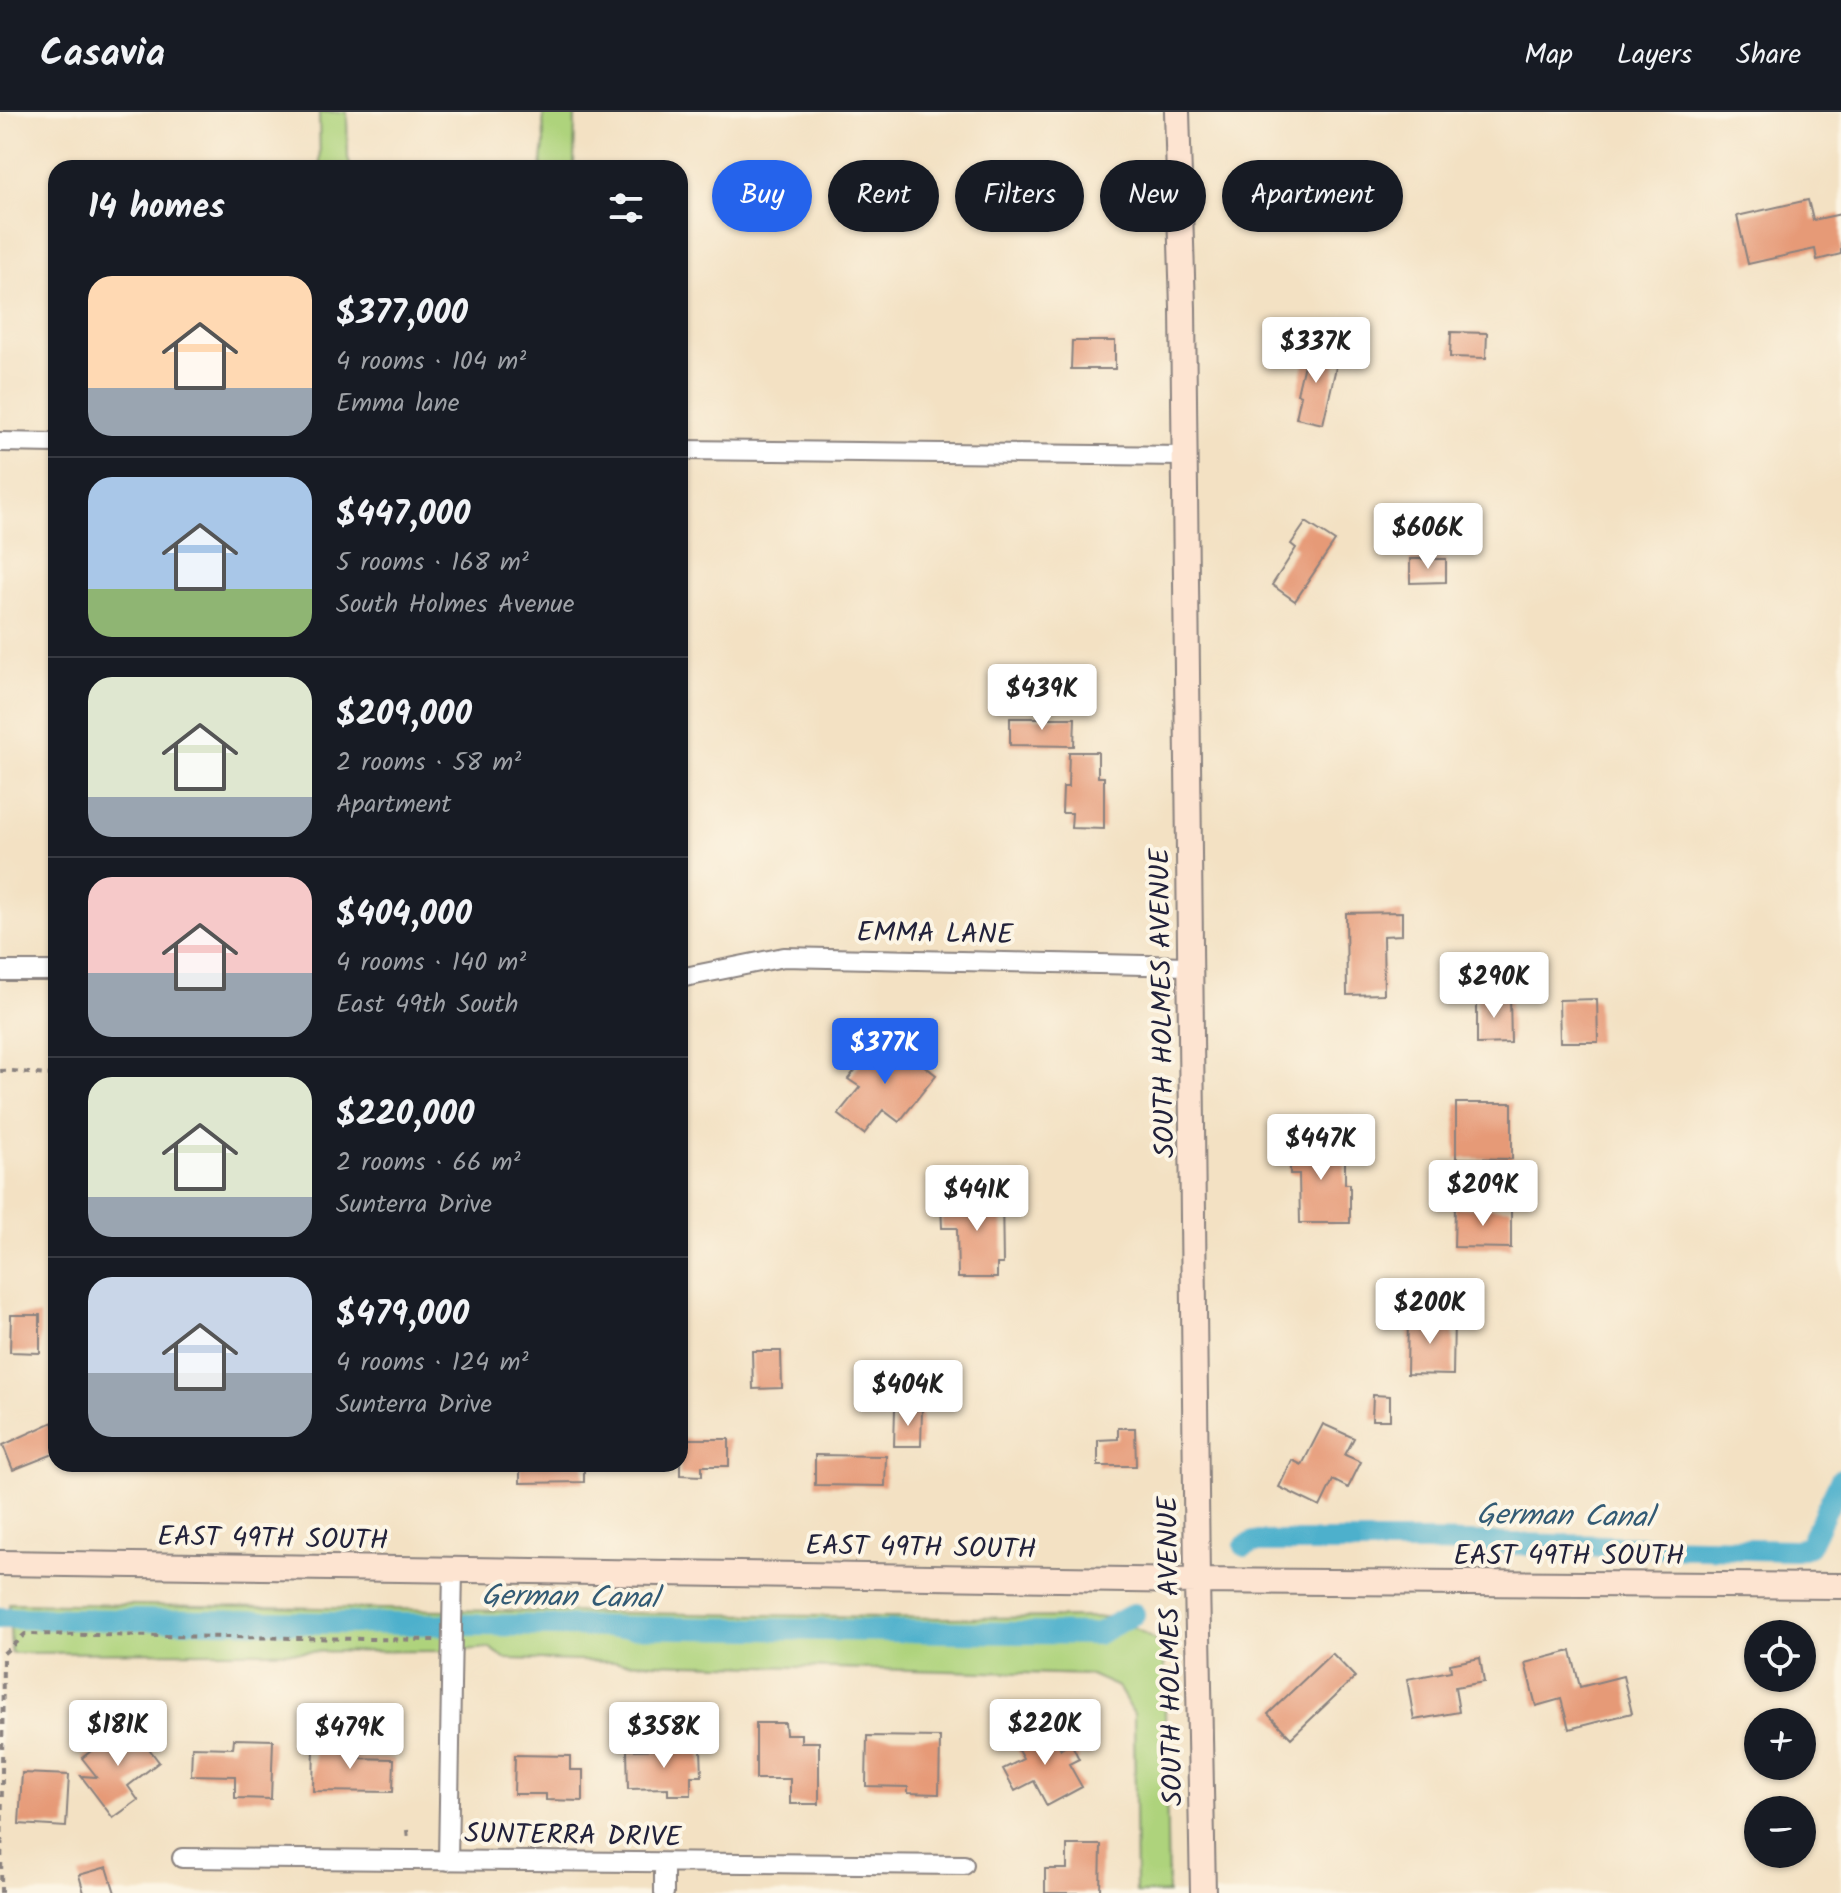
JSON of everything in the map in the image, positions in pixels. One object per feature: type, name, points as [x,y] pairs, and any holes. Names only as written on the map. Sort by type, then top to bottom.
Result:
[{"type":"street","name":"SOUTH HOLMES AVENUE","points":[[1177,112],[1185,456],[1203,1893]]},
{"type":"street","points":[[0,442],[48,443]]},
{"type":"street","points":[[688,450],[1185,456]]},
{"type":"street","name":"EMMA LANE","points":[[688,976],[784,957],[1190,966]]},
{"type":"street","points":[[0,971],[48,971]]},
{"type":"street","name":"EAST 49TH SOUTH","points":[[0,1563],[1197,1581],[1841,1586]]},
{"type":"street","points":[[448,1861],[453,1569]]},
{"type":"street","name":"SUNTERRA DRIVE","points":[[182,1858],[964,1865]]},
{"type":"street","points":[[664,1863],[664,1893]]},
{"type":"path","points":[[0,1071],[14,1069],[48,1076]]},
{"type":"path","points":[[1,1893],[3,1654],[25,1634],[453,1640]]},
{"type":"path","points":[[407,1830],[408,1839]]},
{"type":"path","points":[[491,1840],[494,1831]]},
{"type":"path","points":[[625,1832],[625,1843]]},
{"type":"green space","points":[[319,112],[347,112],[349,160],[320,160]]},
{"type":"green space","points":[[543,112],[575,112],[574,160],[542,160]]},
{"type":"green space","points":[[9,1603],[942,1618],[1116,1617],[1164,1646],[1168,1893],[1136,1893],[1134,1714],[1118,1687],[1091,1675],[506,1659],[490,1648],[453,1651],[11,1653]]},
{"type":"building","points":[[1808,200],[1813,220],[1841,214],[1841,254],[1817,260],[1815,249],[1748,264],[1737,216]]},
{"type":"building","points":[[1451,332],[1487,333],[1486,358],[1450,357]]},
{"type":"building","points":[[1072,341],[1115,341],[1115,369],[1071,369]]},
{"type":"building","points":[[1308,347],[1339,354],[1323,424],[1296,418],[1301,395],[1297,394]]},
{"type":"building","points":[[1306,522],[1335,541],[1295,601],[1272,585],[1296,548],[1291,544]]},
{"type":"building","points":[[1410,559],[1446,559],[1446,582],[1410,583]]},
{"type":"building","points":[[1010,718],[1075,718],[1074,746],[1010,745]]},
{"type":"building","points":[[1069,752],[1098,752],[1098,777],[1104,777],[1104,829],[1071,828],[1072,813],[1062,813],[1063,787],[1068,787]]},
{"type":"building","points":[[1402,912],[1402,935],[1383,936],[1384,994],[1347,995],[1346,913]]},
{"type":"building","points":[[1510,995],[1511,1043],[1477,1044],[1477,996]]},
{"type":"building","points":[[1597,999],[1598,1042],[1560,1042],[1559,1000]]},
{"type":"building","points":[[890,1039],[936,1075],[899,1122],[883,1110],[864,1134],[838,1114],[860,1087],[848,1079],[874,1047],[880,1052]]},
{"type":"building","points":[[1456,1103],[1512,1103],[1512,1159],[1456,1158]]},
{"type":"building","points":[[1290,1143],[1345,1143],[1345,1184],[1350,1184],[1350,1223],[1300,1223],[1299,1174],[1290,1174]]},
{"type":"building","points":[[1002,1194],[1003,1264],[997,1264],[997,1278],[958,1278],[957,1228],[942,1228],[941,1203],[954,1203],[954,1195]]},
{"type":"building","points":[[1455,1207],[1511,1208],[1511,1248],[1454,1247]]},
{"type":"building","points":[[11,1315],[40,1315],[40,1353],[10,1352]]},
{"type":"building","points":[[1408,1317],[1454,1318],[1453,1375],[1407,1374]]},
{"type":"building","points":[[752,1351],[781,1351],[782,1388],[753,1389]]},
{"type":"building","points":[[1373,1395],[1390,1396],[1390,1420],[1372,1420]]},
{"type":"building","points":[[895,1409],[922,1410],[921,1446],[894,1446]]},
{"type":"building","points":[[48,1424],[48,1456],[13,1470],[3,1445]]},
{"type":"building","points":[[1323,1424],[1354,1438],[1345,1455],[1361,1462],[1348,1488],[1333,1480],[1320,1507],[1279,1487],[1292,1460],[1302,1465]]},
{"type":"building","points":[[1118,1428],[1135,1428],[1136,1466],[1098,1466],[1098,1440],[1118,1439]]},
{"type":"building","points":[[688,1439],[729,1439],[729,1466],[702,1466],[702,1476],[680,1475],[680,1472],[688,1472]]},
{"type":"building","points":[[815,1455],[886,1456],[885,1486],[815,1485]]},
{"type":"building","points":[[520,1472],[584,1472],[584,1482],[520,1483]]},
{"type":"building","points":[[1571,1651],[1580,1687],[1623,1676],[1632,1713],[1569,1729],[1561,1699],[1536,1706],[1525,1663]]},
{"type":"building","points":[[1332,1653],[1355,1677],[1291,1738],[1268,1714]]},
{"type":"building","points":[[1480,1658],[1484,1682],[1455,1687],[1459,1712],[1414,1720],[1407,1679],[1451,1671],[1450,1664]]},
{"type":"building","points":[[129,1722],[159,1762],[128,1786],[138,1800],[113,1818],[81,1776],[97,1777],[82,1758]]},
{"type":"building","points":[[756,1723],[785,1723],[786,1734],[801,1734],[801,1742],[819,1742],[819,1804],[790,1804],[790,1779],[756,1779]]},
{"type":"building","points":[[1049,1727],[1061,1749],[1071,1743],[1079,1759],[1069,1764],[1082,1787],[1047,1806],[1034,1781],[1015,1791],[1003,1769],[1023,1759],[1015,1745]]},
{"type":"building","points":[[867,1736],[940,1737],[939,1794],[908,1793],[908,1787],[866,1786]]},
{"type":"building","points":[[234,1739],[273,1740],[271,1799],[235,1798],[235,1776],[191,1775],[192,1747],[233,1748]]},
{"type":"building","points":[[314,1743],[343,1743],[343,1750],[354,1750],[353,1758],[394,1759],[393,1792],[313,1791]]},
{"type":"building","points":[[701,1749],[702,1776],[691,1776],[691,1795],[668,1795],[668,1788],[628,1789],[627,1750]]},
{"type":"building","points":[[515,1755],[570,1756],[570,1770],[583,1770],[583,1801],[546,1800],[546,1794],[514,1794]]},
{"type":"building","points":[[22,1773],[69,1775],[66,1827],[19,1824]]},
{"type":"building","points":[[1067,1845],[1101,1845],[1100,1893],[1045,1893],[1045,1869],[1067,1869]]},
{"type":"building","points":[[107,1867],[115,1893],[84,1893],[79,1875]]},
{"type":"waterway","name":"German Canal","points":[[1245,1546],[1254,1542],[1424,1542],[1796,1550],[1809,1546],[1841,1479]]},
{"type":"waterway","name":"German Canal","points":[[0,1618],[1097,1634],[1134,1614]]}]
